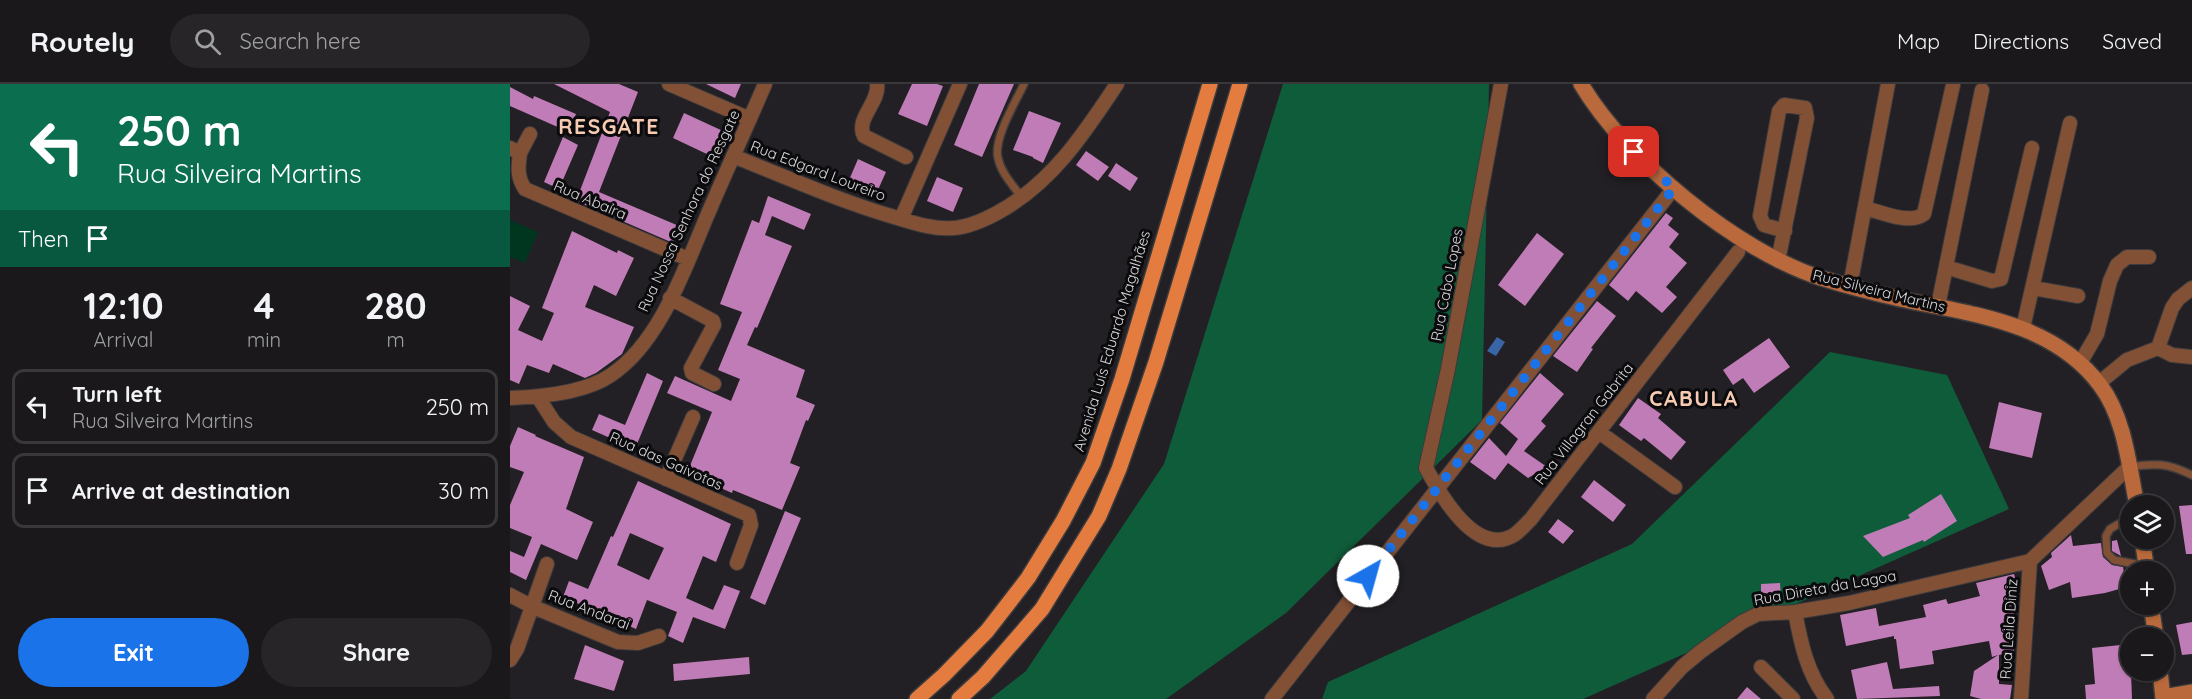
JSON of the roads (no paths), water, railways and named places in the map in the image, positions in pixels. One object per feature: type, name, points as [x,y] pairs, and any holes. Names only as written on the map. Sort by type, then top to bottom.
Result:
[{"type":"main road","name":"Avenida Luís Eduardo Magalhães","points":[[917,699],[987,631],[1028,578],[1063,521],[1093,463],[1122,379],[1210,84]]},
{"type":"main road","points":[[959,699],[990,670],[1042,609],[1099,516],[1119,469],[1156,363],[1240,84]]},
{"type":"main road","name":"Rua Silveira Martins","points":[[1581,84],[1595,107],[1617,134],[1674,188],[1719,223],[1778,261],[1820,278],[1996,319],[2023,328],[2061,349],[2080,363],[2099,383],[2115,412],[2135,495]]},
{"type":"main road","points":[[2161,681],[2163,698],[2192,692]]},
{"type":"street","points":[[669,84],[750,119]]},
{"type":"street","name":"Rua Nossa Senhora do Resgate","points":[[510,398],[538,397],[597,383],[612,375],[645,344],[688,259],[765,84]]},
{"type":"street","points":[[877,84],[878,90],[863,123],[862,133],[906,157]]},
{"type":"street","points":[[901,219],[960,84]]},
{"type":"street","name":"Rua Edgard Loureiro","points":[[733,156],[845,202],[927,227],[954,228],[984,220],[1022,198],[1059,164],[1090,126],[1117,84]]},
{"type":"street","name":"Rua Cabo Lopes","points":[[1437,489],[1426,468],[1450,358],[1501,84]]},
{"type":"street","points":[[1850,286],[1888,84]]},
{"type":"street","points":[[1865,208],[1908,219],[1920,218],[1924,214],[1953,85]]},
{"type":"street","points":[[1938,306],[1982,90]]},
{"type":"street","points":[[1778,261],[1785,231],[1807,115],[1805,108],[1784,105],[1779,111],[1760,216],[1764,225],[1785,231]]},
{"type":"street","points":[[2023,328],[2070,123]]},
{"type":"street","points":[[515,151],[530,134]]},
{"type":"street","points":[[1946,267],[1992,280],[2001,279],[2032,148]]},
{"type":"street","name":"Rua Abaíra","points":[[515,151],[517,171],[525,189],[688,259]]},
{"type":"street","points":[[1272,699],[1674,188]]},
{"type":"street","name":"Rua Villagran Gabrita","points":[[1437,489],[1466,526],[1483,537],[1499,539],[1514,536],[1531,519],[1738,252]]},
{"type":"street","points":[[2080,363],[2097,334],[2110,281],[2117,265],[2127,257],[2149,257]]},
{"type":"street","points":[[2033,288],[2078,296]]},
{"type":"street","points":[[2158,348],[2172,308],[2192,288]]},
{"type":"street","points":[[670,298],[712,318],[714,325],[691,368],[692,373],[714,384]]},
{"type":"street","points":[[2099,383],[2127,360],[2158,348],[2172,355],[2192,357]]},
{"type":"street","name":"Rua das Gaivotas","points":[[538,397],[554,422],[571,437],[748,515],[751,525],[737,563]]},
{"type":"street","points":[[666,479],[693,417]]},
{"type":"street","points":[[1599,432],[1675,487]]},
{"type":"street","points":[[2030,561],[2129,467]]},
{"type":"street","name":"Rua Direta da Lagoa","points":[[1653,699],[1682,667],[1742,622],[1758,614],[1795,612],[1849,603],[2030,561]]},
{"type":"street","name":"Rua Leila Diniz","points":[[2021,699],[2030,561]]},
{"type":"street","points":[[510,660],[517,649],[547,564]]},
{"type":"street","name":"Rua Andarai","points":[[510,595],[618,642],[638,643],[659,636]]},
{"type":"street","points":[[1795,612],[1800,642],[1808,667],[1827,699]]},
{"type":"street","points":[[1761,667],[1793,699]]},
{"type":"lane","points":[[1022,198],[1002,170],[997,150],[1001,135],[1024,84]]},
{"type":"lane","points":[[2129,467],[2155,463],[2166,464],[2192,475]]},
{"type":"lane","points":[[2120,523],[2110,529],[2106,536],[2107,553],[2114,560],[2120,562]]},
{"type":"water","points":[[1497,337],[1505,342],[1496,356],[1487,351]]},
{"type":"district","name":"RESGATE","points":[[609,127]]},
{"type":"district","name":"CABULA","points":[[1694,399]]}]
